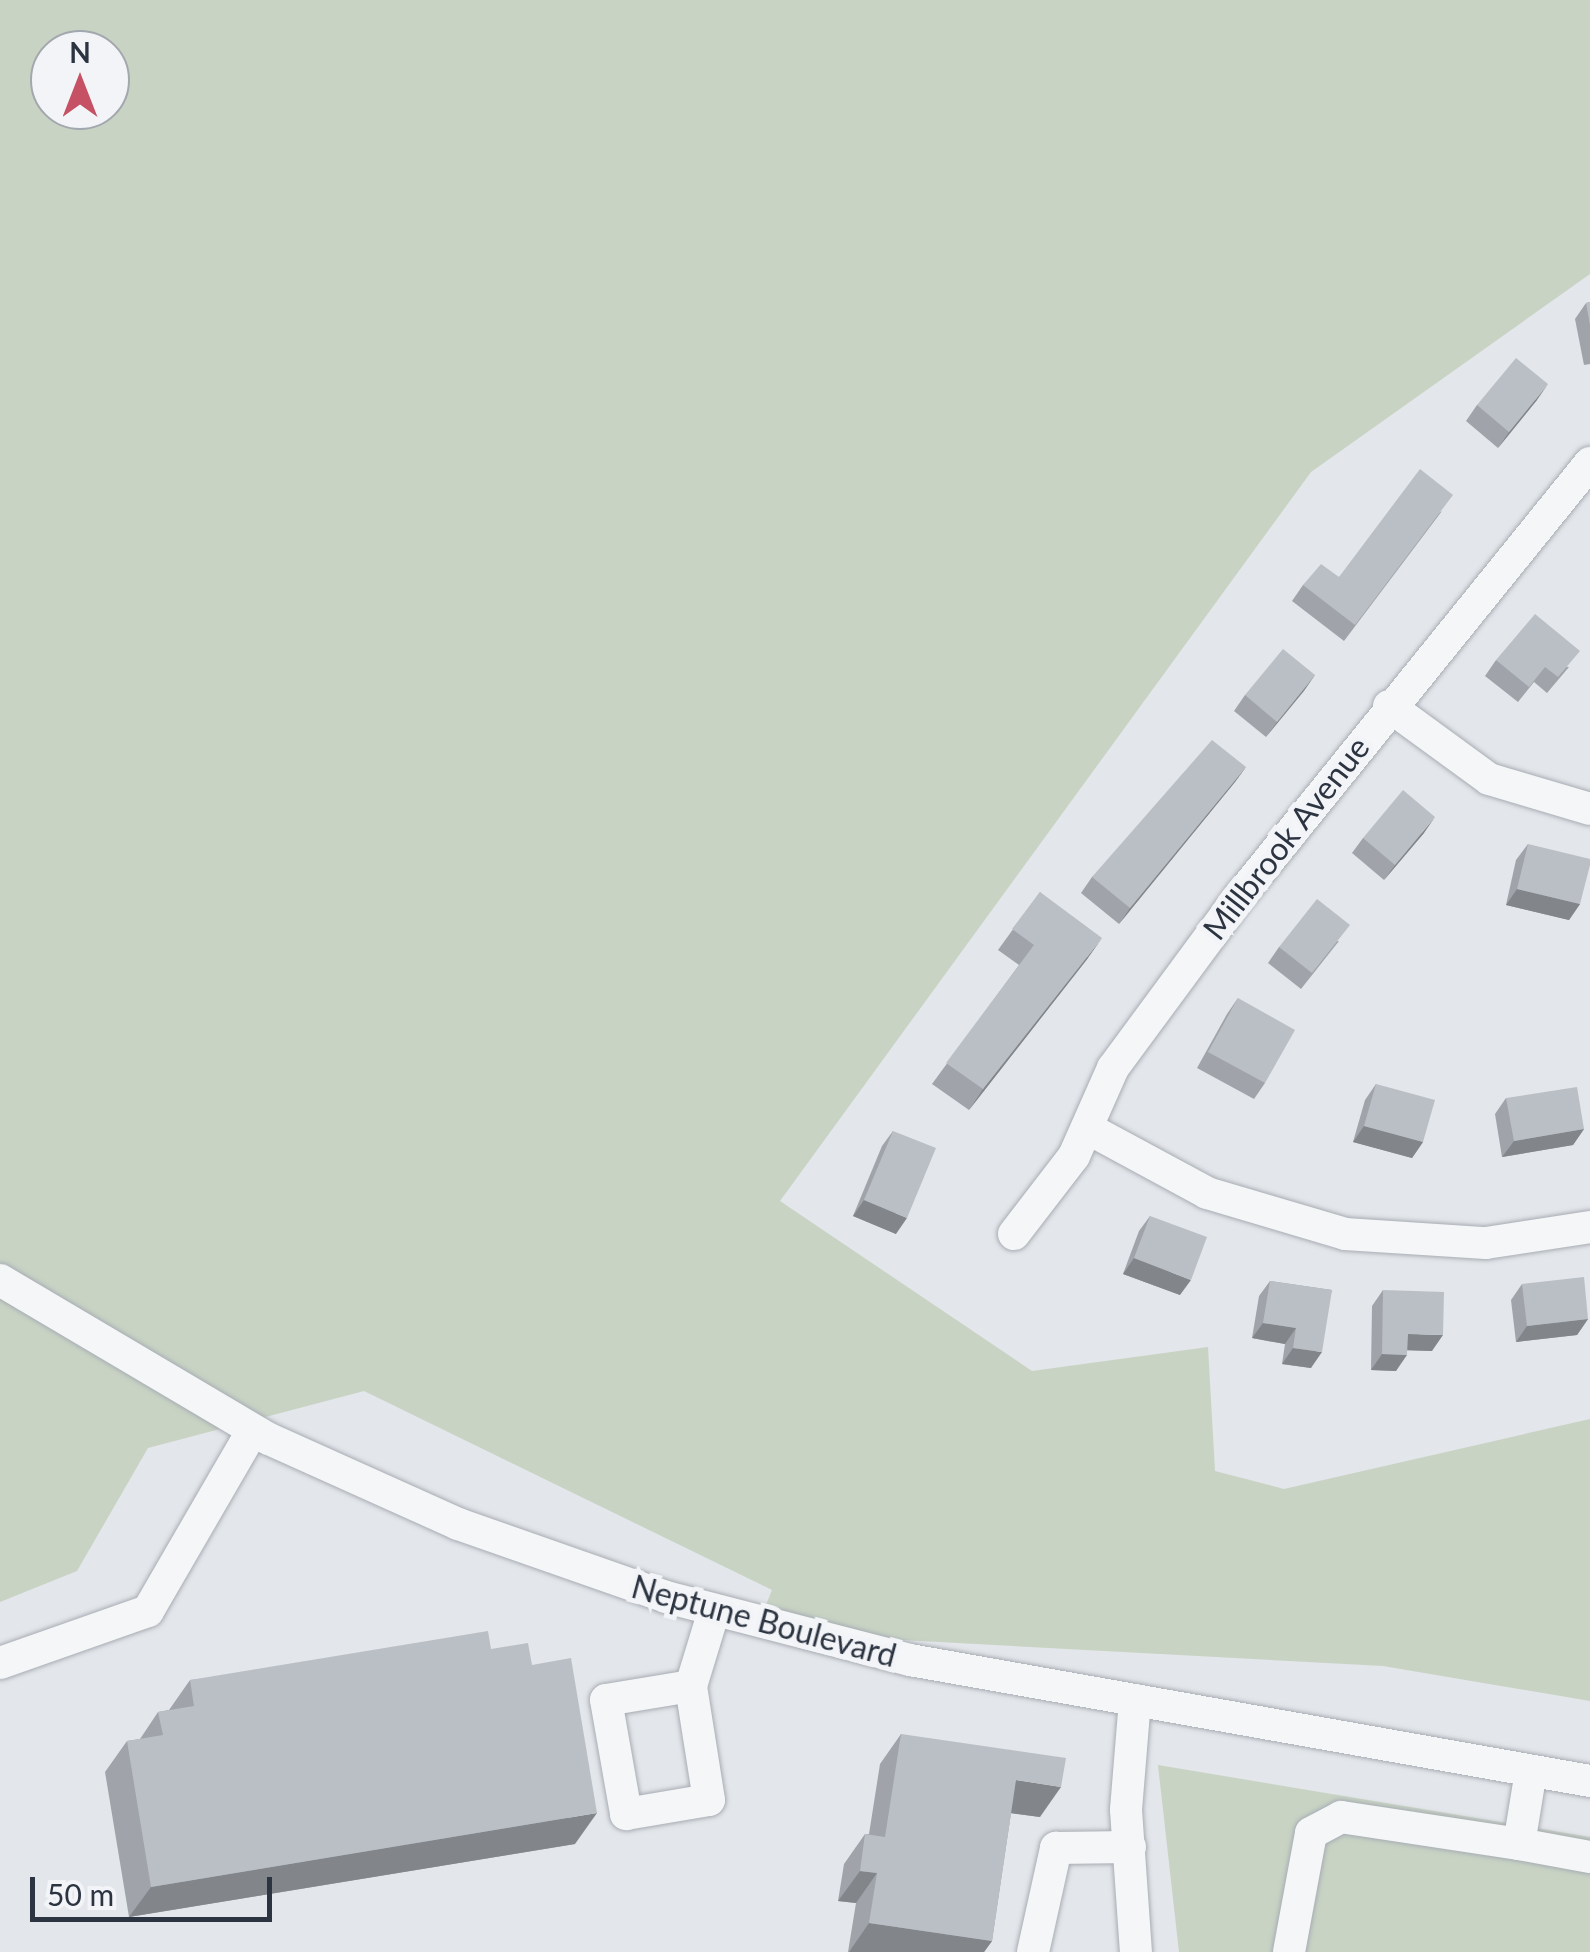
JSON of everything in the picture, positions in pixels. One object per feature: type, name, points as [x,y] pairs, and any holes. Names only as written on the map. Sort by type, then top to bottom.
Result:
[{"type":"street","name":"Millbrook Avenue","points":[[1014,1234],[1087,1128],[1140,1030],[1389,706],[1590,463]]},
{"type":"street","points":[[1389,706],[1489,779],[1590,809]]},
{"type":"street","points":[[1087,1128],[1207,1193],[1345,1234],[1486,1243],[1590,1227]]},
{"type":"street","name":"Neptune Boulevard","points":[[0,1280],[252,1430],[458,1524],[714,1612],[910,1660],[1590,1781]]},
{"type":"street","points":[[0,1663],[148,1611],[252,1430]]},
{"type":"street","points":[[692,1686],[714,1612]]},
{"type":"street","points":[[1135,1700],[1130,1847],[1136,1952]]},
{"type":"street","points":[[1520,1844],[1531,1770]]},
{"type":"street","points":[[1290,1952],[1311,1833],[1341,1817],[1590,1856]]},
{"type":"street","points":[[1034,1952],[1056,1848],[1130,1847]]},
{"type":"green space","points":[[0,0],[1590,0],[1590,274],[1311,472],[780,1201],[1032,1371],[1208,1347],[1215,1471],[1284,1489],[1590,1419],[1590,1701],[1383,1666],[755,1632],[772,1590],[364,1391],[148,1448],[77,1571],[0,1602]]},
{"type":"green space","points":[[1158,1765],[1590,1837],[1590,1952],[1179,1952]]},
{"type":"building","points":[[1516,358],[1548,384],[1509,432],[1477,405]]},
{"type":"building","points":[[1420,469],[1453,495],[1355,625],[1303,585],[1321,564],[1339,577]]},
{"type":"building","points":[[1535,614],[1580,651],[1558,677],[1545,667],[1529,687],[1496,660]]},
{"type":"building","points":[[1283,649],[1315,675],[1277,722],[1245,695]]},
{"type":"building","points":[[1212,740],[1246,767],[1130,908],[1092,877]]},
{"type":"building","points":[[1403,790],[1435,817],[1395,865],[1363,838]]},
{"type":"building","points":[[1528,844],[1590,859],[1580,904],[1517,889]]},
{"type":"building","points":[[1040,892],[1102,938],[983,1089],[946,1063],[1034,945],[1012,929]]},
{"type":"building","points":[[1317,899],[1350,925],[1312,973],[1279,947]]},
{"type":"building","points":[[1238,998],[1295,1030],[1265,1083],[1208,1052]]},
{"type":"building","points":[[1376,1084],[1435,1100],[1423,1142],[1364,1126]]},
{"type":"building","points":[[1577,1087],[1584,1129],[1514,1141],[1506,1098]]},
{"type":"building","points":[[893,1131],[936,1148],[907,1218],[864,1200]]},
{"type":"building","points":[[1150,1216],[1207,1237],[1191,1280],[1134,1258]]},
{"type":"building","points":[[1584,1277],[1588,1319],[1527,1326],[1522,1284]]},
{"type":"building","points":[[1270,1281],[1332,1290],[1322,1352],[1293,1348],[1296,1328],[1263,1323]]},
{"type":"building","points":[[1383,1290],[1444,1292],[1443,1335],[1408,1334],[1407,1355],[1382,1354]]},
{"type":"building","points":[[488,1631],[491,1649],[528,1643],[532,1665],[571,1658],[597,1813],[151,1887],[127,1741],[163,1735],[158,1712],[194,1706],[190,1680]]},
{"type":"building","points":[[901,1734],[1066,1758],[1061,1787],[1016,1780],[992,1941],[869,1923],[877,1873],[860,1871],[865,1834],[885,1837]]}]
